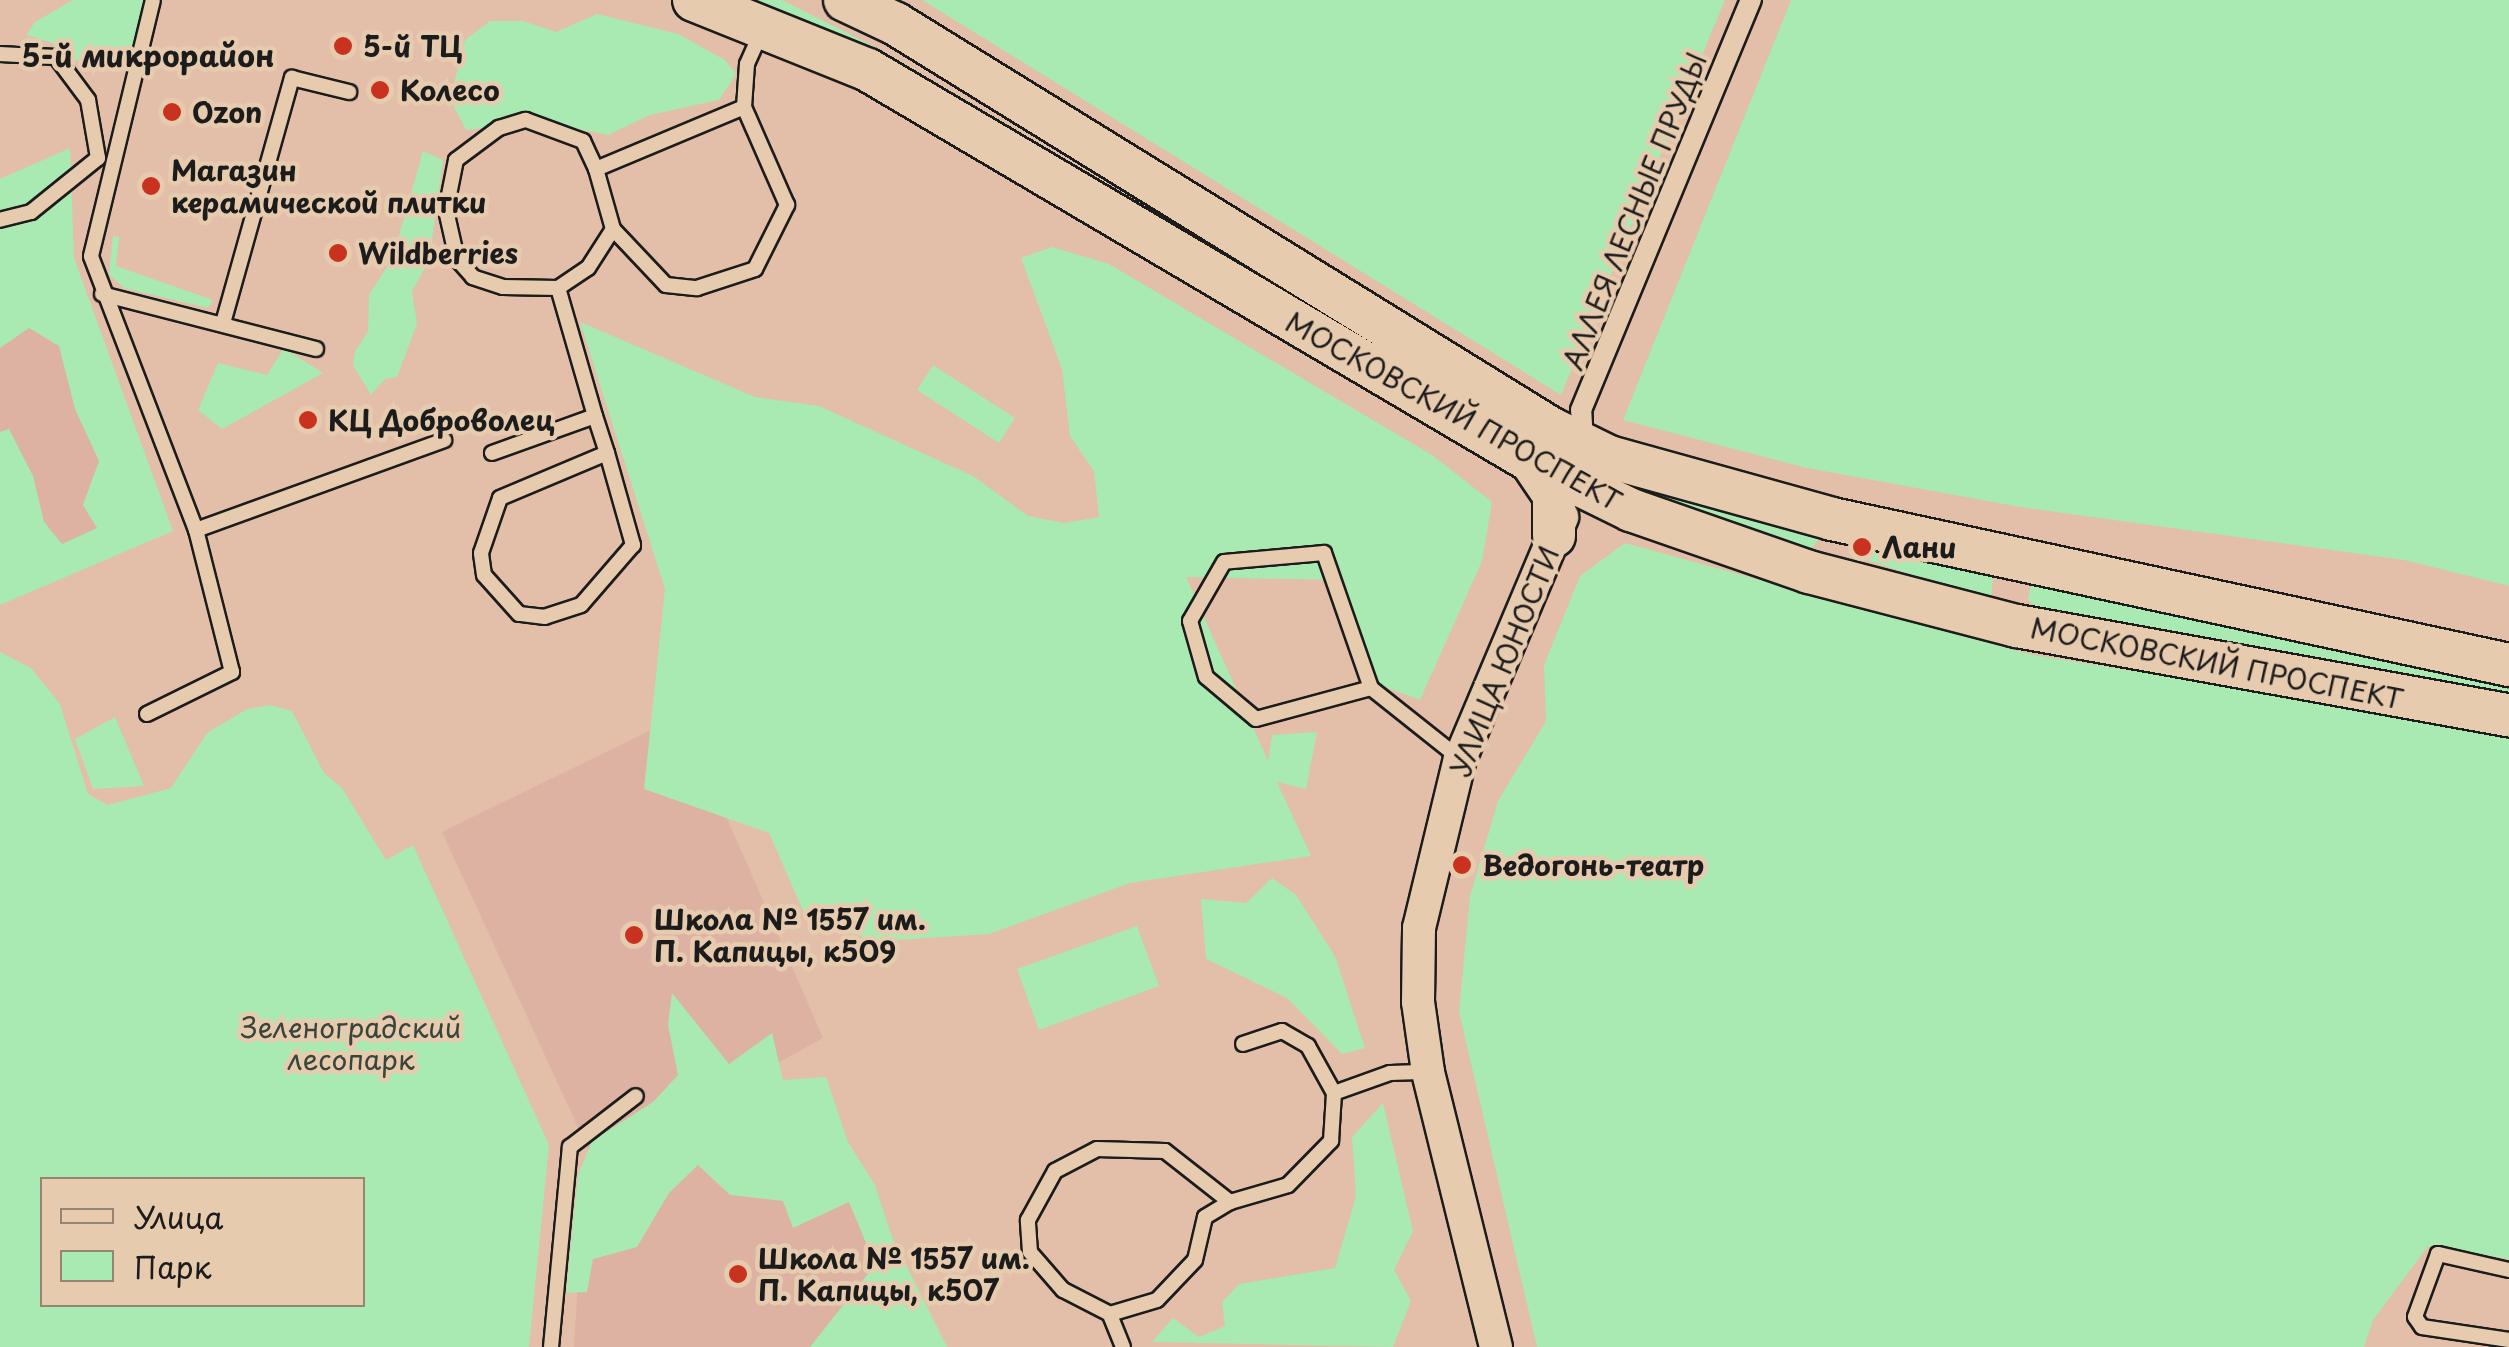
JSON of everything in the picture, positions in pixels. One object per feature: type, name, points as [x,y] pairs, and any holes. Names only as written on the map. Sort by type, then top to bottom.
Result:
[{"type":"main road","name":"МОСКОВСКИЙ ПРОСПЕКТ","points":[[845,0],[896,24],[1431,379],[1531,461],[1579,465],[1707,489],[2026,563],[2509,665]]},
{"type":"main road","name":"МОСКОВСКИЙ ПРОСПЕКТ","points":[[700,1],[868,70],[1431,379],[1579,465],[1621,505],[1809,572],[2017,626],[2509,715]]},
{"type":"main road","points":[[1531,461],[1554,495],[1554,536]]},
{"type":"main road","points":[[1809,572],[1835,552],[1832,519]]},
{"type":"main road","points":[[2017,626],[2009,612],[2008,590],[2026,563]]},
{"type":"street","name":"АЛЛЕЯ ЛЕСНЫЕ ПРУДЫ","points":[[1579,465],[1581,410],[1751,0]]},
{"type":"street","name":"УЛИЦА ЮНОСТИ","points":[[1496,1347],[1428,1072],[1418,1002],[1420,928],[1460,759],[1554,536],[1579,465]]},
{"type":"street","points":[[1554,536],[1583,508],[1621,505]]},
{"type":"lane","points":[[147,714],[232,672],[196,530],[102,294],[91,256],[153,0]]},
{"type":"lane","points":[[613,229],[588,268],[558,288],[504,287],[473,277],[457,259],[446,210],[456,160],[499,128],[526,120],[582,140],[596,169],[613,229],[666,284],[698,288],[755,269],[787,205],[744,107],[747,64],[764,25]]},
{"type":"lane","points":[[0,54],[56,57],[88,100],[98,158],[31,212],[0,220]]},
{"type":"lane","points":[[223,323],[292,78],[349,92]]},
{"type":"lane","points":[[596,169],[744,107]]},
{"type":"lane","points":[[558,288],[594,416],[604,443],[633,545],[581,605],[545,617],[519,614],[484,576],[480,554],[500,498],[604,443]]},
{"type":"lane","points":[[102,294],[316,349]]},
{"type":"lane","points":[[492,453],[594,416]]},
{"type":"lane","points":[[196,530],[444,440]]},
{"type":"lane","points":[[1371,688],[1256,719],[1206,677],[1190,622],[1224,562],[1324,553],[1371,688],[1460,759]]},
{"type":"lane","points":[[1230,1202],[1165,1151],[1097,1149],[1055,1171],[1028,1220],[1030,1252],[1062,1290],[1110,1314],[1158,1300],[1195,1260],[1205,1217],[1230,1202],[1288,1186],[1330,1141],[1334,1093],[1308,1046],[1282,1030],[1243,1044]]},
{"type":"lane","points":[[1334,1093],[1390,1073],[1428,1072]]},
{"type":"lane","points":[[552,1347],[570,1146],[636,1096]]},
{"type":"lane","points":[[2509,1270],[2438,1254],[2414,1317],[2422,1327],[2509,1340]]},
{"type":"lane","points":[[1110,1314],[1122,1347]]},
{"type":"shaded area","points":[[34,233],[161,532],[0,597],[0,240]]},
{"type":"shaded area","name":"Школа № 1557 им. П. Капицы, к509","points":[[682,715],[823,1038],[595,1164],[442,832]]},
{"type":"shaded area","name":"Школа № 1557 им. П. Капицы, к507","points":[[802,1079],[933,1347],[574,1347],[583,1200]]},
{"type":"green space","points":[[73,0],[145,0],[128,67],[78,60],[67,65],[52,43],[26,35],[35,22]]},
{"type":"green space","points":[[745,0],[782,0],[883,51],[1416,366]]},
{"type":"green space","points":[[922,0],[1725,0],[1561,395]]},
{"type":"green space","points":[[1791,0],[2509,0],[2509,586],[2404,560],[2020,507],[1807,468],[1623,420]]},
{"type":"green space","points":[[597,14],[678,34],[725,60],[736,74],[719,100],[650,115],[608,135],[549,123],[541,133],[508,125],[466,130],[450,99],[465,40],[490,21],[523,21],[556,32]]},
{"type":"green space","points":[[70,148],[74,258],[173,531],[0,605],[0,432],[9,429],[33,476],[44,522],[62,544],[97,528],[83,505],[99,461],[75,409],[59,346],[29,328],[0,348],[0,179]]},
{"type":"green space","points":[[423,151],[443,160],[429,261],[412,291],[417,324],[397,377],[385,379],[371,395],[353,365],[355,352],[368,331],[369,295],[393,257]]},
{"type":"green space","points":[[113,236],[119,237],[116,266],[213,300],[208,308],[124,288],[109,274]]},
{"type":"green space","points":[[1052,247],[1109,264],[1432,455],[1492,502],[1482,561],[1420,700],[1374,683],[1344,580],[1186,577],[1268,761],[1272,735],[1317,732],[1306,789],[1277,782],[1311,856],[1130,883],[989,934],[880,941],[808,922],[769,833],[644,789],[665,589],[580,322],[755,397],[819,406],[973,476],[1028,516],[1064,523],[1099,517],[1094,471],[1070,436],[1062,369],[1021,258]]},
{"type":"green space","points":[[284,348],[323,373],[222,429],[198,410],[218,363],[267,375]]},
{"type":"green space","points":[[933,365],[1015,418],[999,443],[917,390]]},
{"type":"green space","points":[[1605,471],[1823,535],[1809,551],[1609,485]]},
{"type":"green space","points":[[1854,533],[1994,565],[1991,601],[1849,554]]},
{"type":"green space","points":[[1625,543],[2033,655],[2509,731],[2509,1259],[2428,1246],[2373,1320],[2364,1347],[1537,1347],[1459,1012],[1470,896],[1498,801],[1546,721],[1544,665],[1580,576]]},
{"type":"green space","points":[[2049,581],[2509,680],[2509,700],[2044,615],[2028,600],[2031,585]]},
{"type":"green space","name":"Зеленоградский лесопарк","points":[[0,652],[31,668],[60,704],[88,794],[108,805],[171,788],[207,733],[247,709],[270,705],[292,711],[324,773],[342,788],[386,860],[413,845],[549,1145],[529,1347],[0,1347]]},
{"type":"green space","points":[[115,717],[144,786],[93,789],[75,739]]},
{"type":"green space","points":[[1272,878],[1296,895],[1335,956],[1365,1048],[1342,1054],[1287,998],[1206,959],[1201,899],[1246,903]]},
{"type":"green space","points":[[1137,926],[1159,986],[1039,1030],[1017,969]]},
{"type":"green space","points":[[672,993],[729,1064],[772,1033],[783,1080],[826,1077],[848,1142],[875,1185],[892,1237],[947,1347],[810,1347],[875,1265],[849,1202],[793,1228],[783,1201],[730,1195],[698,1165],[669,1193],[637,1247],[593,1259],[587,1292],[566,1293],[578,1175],[592,1141],[653,1102],[678,1075],[668,1025]]},
{"type":"green space","points":[[1383,1103],[1413,1231],[1394,1270],[1411,1301],[1393,1347],[1152,1342],[1173,1318],[1199,1337],[1225,1326],[1222,1302],[1239,1284],[1335,1268],[1356,1196],[1352,1137]]},
{"type":"place","name":"5-й ТЦ","points":[[343,46]]},
{"type":"place","name":"Колесо","points":[[380,90]]},
{"type":"place","name":"Ozon","points":[[172,112]]},
{"type":"place","name":"Магазин керамической плитки","points":[[151,186]]},
{"type":"place","name":"Wildberries","points":[[338,253]]},
{"type":"place","name":"КЦ Доброволец","points":[[308,420]]},
{"type":"place","name":"Лани","points":[[1862,547]]},
{"type":"place","name":"Ведогонь-театр","points":[[1462,865]]},
{"type":"place","name":"Школа № 1557 им. П. Капицы, к509","points":[[634,935]]},
{"type":"place","name":"Школа № 1557 им. П. Капицы, к507","points":[[738,1274]]},
{"type":"district","name":"5-й микрорайон","points":[[148,55]]}]
